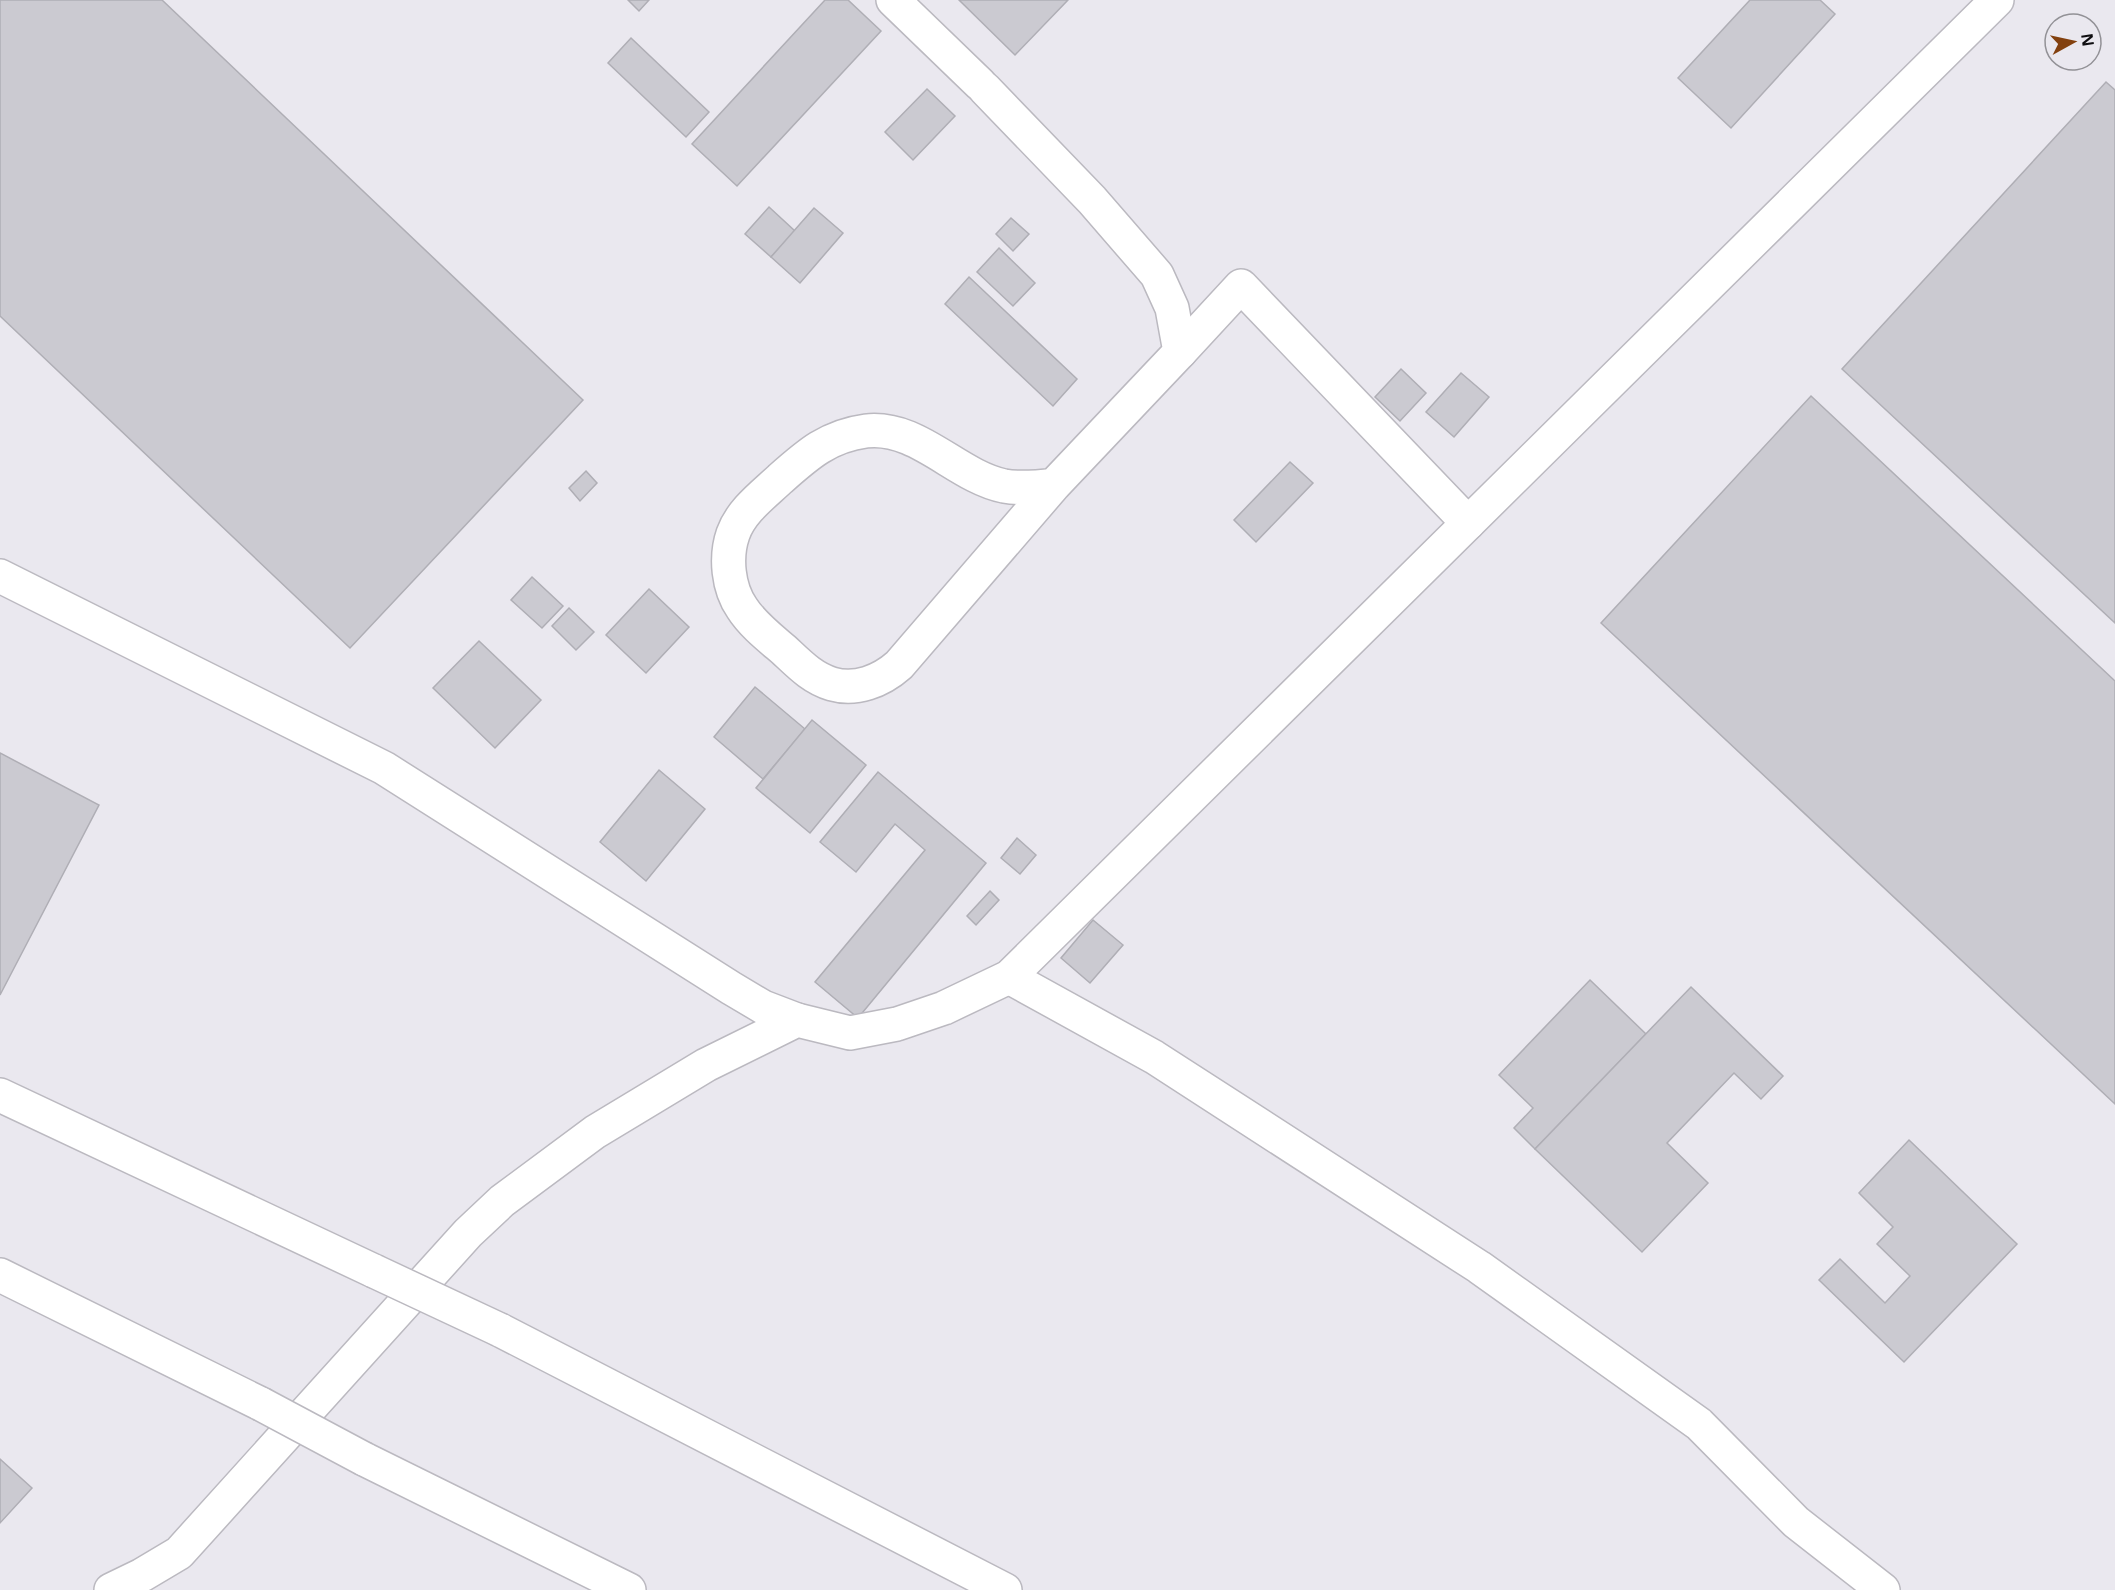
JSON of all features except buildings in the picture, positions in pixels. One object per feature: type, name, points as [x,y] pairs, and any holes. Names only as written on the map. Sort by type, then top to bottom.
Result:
[{"type":"main road","points":[[893,0],[983,86],[1092,200],[1157,275],[1172,308],[1180,352]]},
{"type":"main road","points":[[0,576],[384,768],[763,1007],[796,1020],[850,1033],[897,1024],[944,1008],[1009,977],[1997,0]]},
{"type":"main road","points":[[1054,485],[1030,488],[996,483],[969,472],[910,439],[884,431],[866,431],[844,437],[813,450],[744,514],[733,532],[729,550],[733,589],[742,609],[809,674],[833,684],[851,685],[876,682],[899,665],[1054,485],[1241,286],[1468,523]]},
{"type":"main road","points":[[1009,977],[1154,1057],[1479,1268],[1699,1424],[1796,1522],[1883,1590]]},
{"type":"main road","points":[[111,1590],[179,1553],[394,1313],[468,1233],[502,1201],[595,1132],[706,1065],[796,1020]]},
{"type":"main road","points":[[0,1095],[500,1330],[1005,1590]]},
{"type":"main road","points":[[0,1275],[629,1590]]}]
